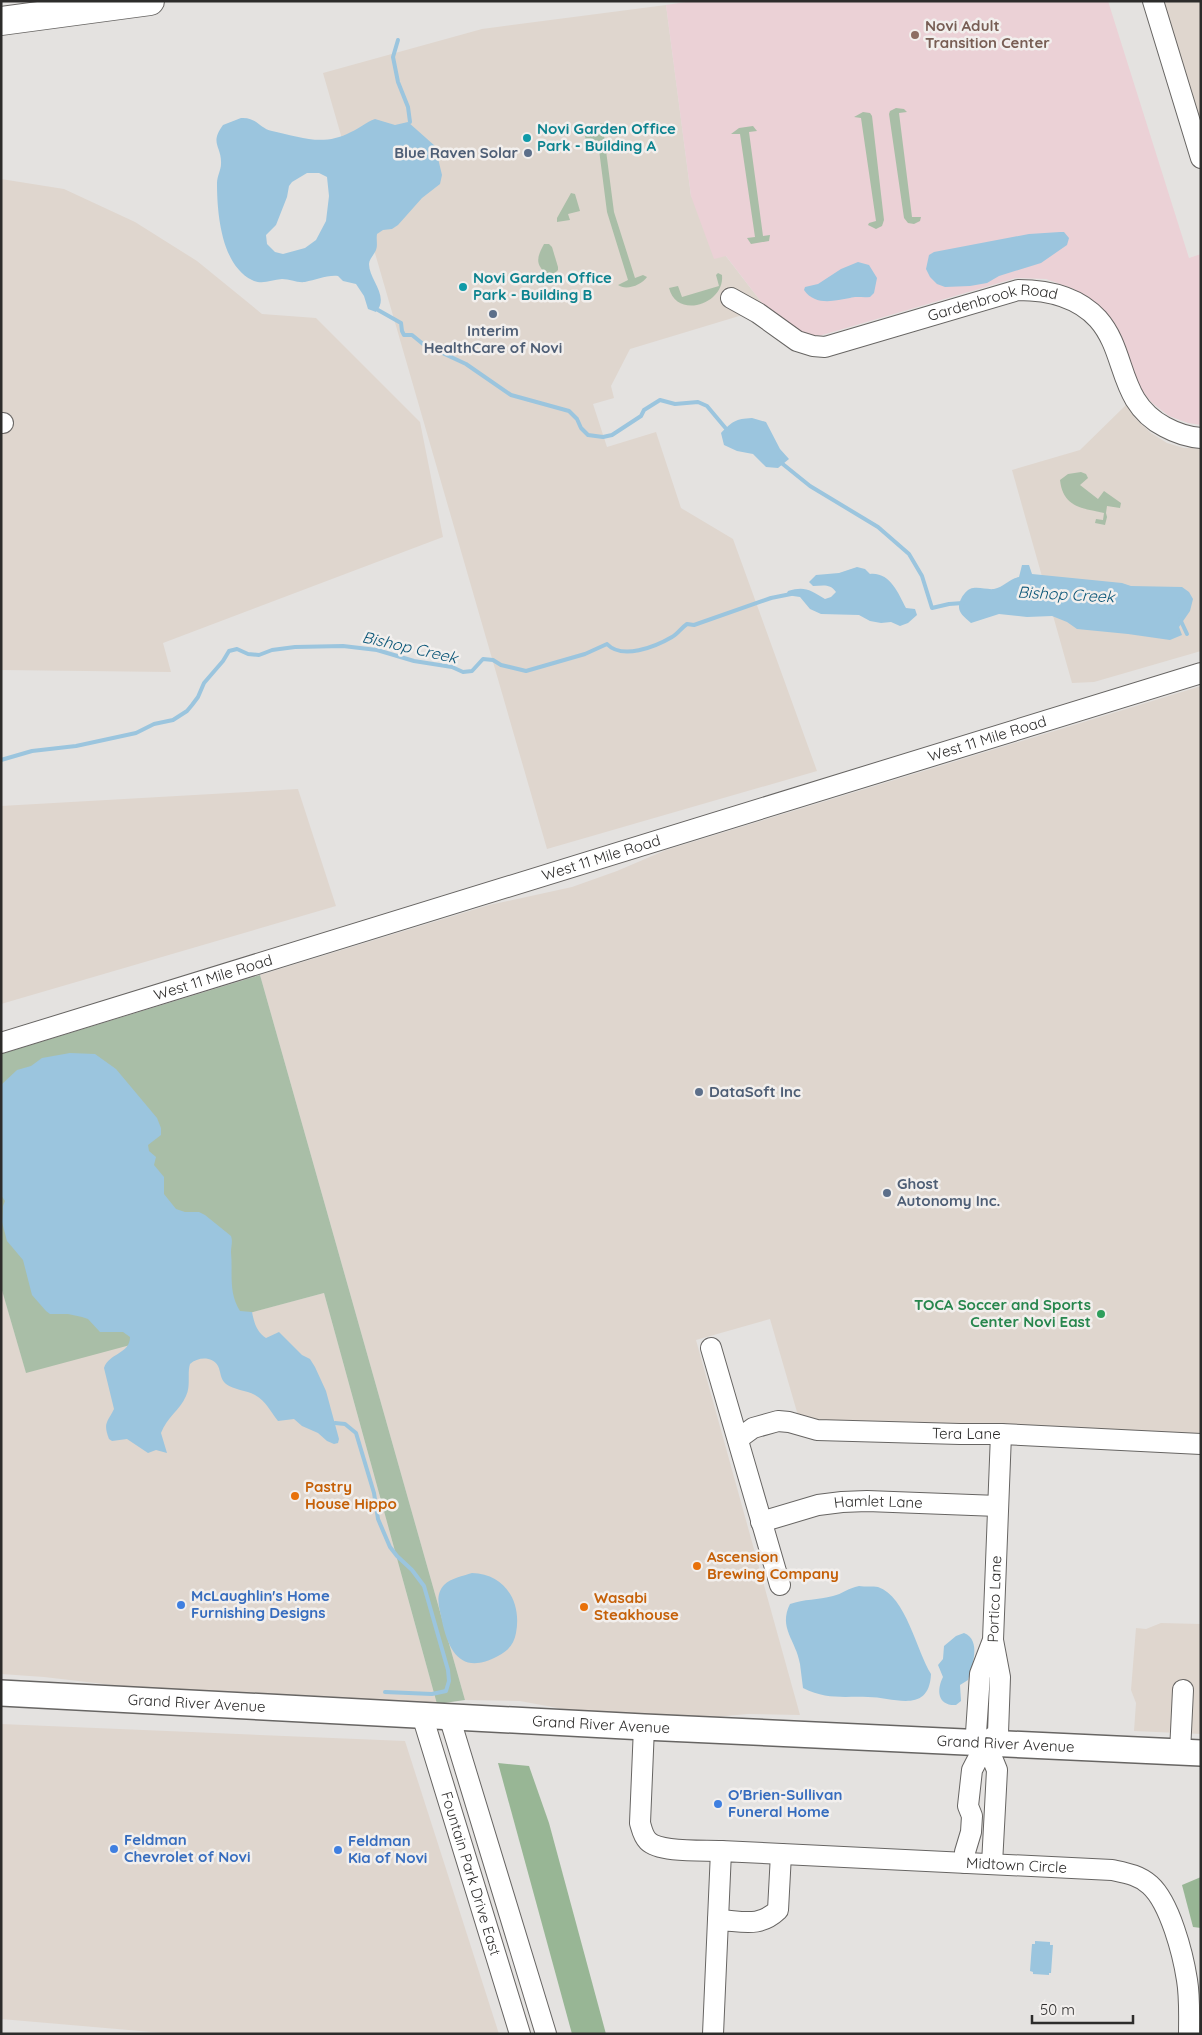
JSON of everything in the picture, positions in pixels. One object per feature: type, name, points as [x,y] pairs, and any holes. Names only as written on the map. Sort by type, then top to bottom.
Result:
[{"type":"highway","points":[[1,21],[150,1]]},
{"type":"main road","name":"Grand River Avenue","points":[[1,1693],[644,1727],[992,1738],[1190,1752]]},
{"type":"street","points":[[1153,1],[1201,158]]},
{"type":"street","name":"Gardenbrook Road","points":[[731,298],[758,313],[797,341],[813,346],[825,346],[1018,290],[1050,292],[1078,303],[1097,318],[1110,339],[1129,389],[1145,412],[1158,424],[1174,432],[1201,438]]},
{"type":"street","name":"West 11 Mile Road","points":[[1,1043],[1201,673]]},
{"type":"street","points":[[711,1348],[780,1585]]},
{"type":"street","name":"Tera Lane","points":[[738,1439],[753,1428],[778,1421],[817,1430],[1001,1434],[1201,1444]]},
{"type":"street","name":"Portico Lane","points":[[992,1864],[997,1770],[992,1738],[976,1733],[976,1711],[980,1674],[992,1640],[1001,1434]]},
{"type":"street","name":"Hamlet Lane","points":[[761,1522],[818,1505],[842,1502],[867,1501],[998,1506]]},
{"type":"street","points":[[1183,1690],[1190,1752]]},
{"type":"street","name":"Fountain Park Drive East","points":[[422,1715],[520,2034]]},
{"type":"street","name":"Fountain Park Drive East","points":[[449,1716],[546,2034]]},
{"type":"street","name":"Midtown Circle","points":[[644,1727],[640,1823],[649,1842],[661,1848],[781,1854],[965,1858],[992,1864],[1112,1870],[1141,1878],[1161,1898],[1168,1912],[1187,1981],[1189,2034]]},
{"type":"street","points":[[965,1858],[971,1832],[972,1816],[968,1806],[972,1770],[992,1738]]},
{"type":"street","points":[[968,1806],[995,1808]]},
{"type":"street","points":[[713,2034],[721,1851]]},
{"type":"street","points":[[718,1920],[761,1922],[778,1910],[781,1854]]},
{"type":"shaded area","points":[[692,1],[1108,1],[1189,258],[1201,254],[1201,425],[1188,423],[1169,416],[1152,403],[1140,388],[1118,329],[1099,306],[1074,289],[1046,279],[1016,278],[819,336],[808,335],[797,330],[766,308],[726,256],[714,259],[691,196],[666,5]]},
{"type":"shaded area","points":[[1161,1],[1201,1],[1201,127]]},
{"type":"shaded area","points":[[666,5],[691,196],[725,255],[766,308],[630,349],[611,386],[614,398],[593,404],[607,447],[656,432],[681,508],[733,539],[817,771],[547,849],[323,73],[482,29]]},
{"type":"shaded area","points":[[1,179],[64,189],[135,222],[197,261],[262,314],[316,318],[420,422],[443,537],[163,643],[171,672],[1,670]]},
{"type":"shaded area","points":[[1126,405],[1135,418],[1151,433],[1167,443],[1184,448],[1201,448],[1201,651],[1094,682],[1072,683],[1012,470],[1080,450]]},
{"type":"shaded area","points":[[1201,686],[1201,1437],[799,1419],[770,1319],[696,1340],[800,1715],[748,1714],[715,1717],[579,1712],[520,1701],[465,1700],[260,975],[489,905],[572,887],[617,871],[666,850]]},
{"type":"shaded area","points":[[298,789],[336,906],[1,1004],[1,806]]},
{"type":"shaded area","points":[[1,1287],[26,1372],[324,1293],[437,1704],[164,1691],[1,1674]]},
{"type":"shaded area","points":[[1161,1623],[1201,1624],[1201,1734],[1134,1731],[1136,1703],[1131,1690],[1136,1628],[1146,1629]]},
{"type":"shaded area","points":[[1,1724],[405,1741],[499,2034],[175,2034],[1,2019]]},
{"type":"green space","points":[[896,108],[904,109],[907,112],[899,113],[912,217],[921,217],[920,221],[914,224],[908,223],[904,218],[889,114],[890,111]]},
{"type":"green space","points":[[863,112],[870,113],[872,116],[884,220],[882,226],[876,229],[868,225],[876,221],[861,118],[854,117]]},
{"type":"green space","points":[[607,123],[614,126],[616,130],[614,134],[604,135],[614,212],[635,278],[643,275],[647,277],[645,280],[629,287],[618,285],[628,280],[607,212],[598,142],[586,143],[584,126]]},
{"type":"green space","points":[[753,126],[757,131],[749,132],[763,236],[770,235],[769,241],[751,244],[747,238],[755,237],[740,134],[731,134],[739,128]]},
{"type":"green space","points":[[571,193],[575,194],[580,211],[568,214],[570,220],[557,222],[557,218]]},
{"type":"green space","points":[[544,244],[549,244],[552,247],[558,267],[554,274],[546,273],[542,270],[539,263],[538,259]]},
{"type":"green space","points":[[718,273],[722,275],[721,285],[716,294],[700,304],[690,306],[681,304],[674,298],[669,288],[678,286],[682,297],[719,286],[716,275]]},
{"type":"green space","points":[[1081,472],[1086,474],[1088,478],[1080,485],[1098,499],[1104,491],[1121,503],[1120,508],[1107,506],[1105,525],[1095,523],[1096,519],[1103,520],[1104,513],[1074,505],[1065,496],[1060,480],[1068,474]]},
{"type":"green space","points":[[260,975],[465,1700],[437,1704],[324,1293],[26,1373],[1,1287],[1,1054]]},
{"type":"green space","points":[[498,1763],[529,1766],[549,1823],[606,2034],[572,2034]]},
{"type":"green space","points":[[1201,1877],[1201,1928],[1193,1927],[1182,1885]]},
{"type":"water","points":[[246,118],[251,119],[268,130],[302,138],[321,140],[341,137],[375,119],[395,125],[408,122],[435,146],[442,175],[440,184],[422,198],[398,225],[377,234],[377,248],[369,264],[381,300],[376,312],[368,309],[364,296],[356,284],[343,281],[338,276],[305,282],[282,279],[259,282],[252,280],[242,273],[233,263],[223,237],[218,208],[217,183],[221,158],[216,141],[223,125]],"holes":[[[307,173],[319,173],[327,177],[329,196],[326,221],[316,240],[305,248],[283,254],[275,252],[267,244],[266,235],[276,225],[287,197],[289,186]]]},
{"type":"water","points":[[1064,232],[1069,238],[1067,245],[1041,263],[999,276],[987,283],[945,287],[937,284],[930,277],[926,269],[929,255],[934,252],[1029,234]]},
{"type":"water","points":[[858,262],[869,265],[877,278],[874,293],[870,297],[825,301],[808,295],[804,290],[805,287],[818,284],[841,269]]},
{"type":"water","points":[[752,418],[766,422],[780,449],[789,459],[778,468],[766,467],[753,454],[737,451],[724,445],[721,433],[725,429],[738,420]]},
{"type":"water","points":[[1022,565],[1029,565],[1032,574],[1122,583],[1131,586],[1182,587],[1189,592],[1193,599],[1190,611],[1179,627],[1182,635],[1170,640],[1077,629],[1067,622],[1052,616],[1027,617],[999,614],[971,623],[960,612],[960,601],[968,590],[1001,587],[1012,579],[1019,577]]},
{"type":"water","points":[[857,567],[865,569],[870,574],[883,576],[888,580],[906,608],[915,609],[917,615],[908,623],[900,626],[891,622],[870,621],[859,615],[821,614],[810,609],[800,597],[786,595],[788,591],[803,589],[825,599],[831,597],[836,592],[834,589],[826,586],[813,586],[809,582],[816,575],[839,573]]},
{"type":"water","points":[[70,1053],[95,1054],[116,1069],[157,1118],[161,1128],[161,1135],[148,1145],[149,1151],[156,1157],[154,1165],[164,1177],[164,1194],[176,1209],[185,1212],[199,1212],[231,1236],[232,1290],[236,1304],[240,1311],[252,1312],[258,1329],[266,1338],[279,1332],[302,1355],[310,1359],[326,1391],[339,1439],[338,1443],[334,1444],[327,1441],[318,1433],[302,1426],[294,1419],[278,1421],[259,1397],[226,1384],[218,1366],[209,1359],[197,1360],[190,1364],[186,1396],[161,1433],[167,1453],[156,1450],[148,1453],[127,1439],[112,1441],[109,1439],[106,1426],[114,1409],[104,1368],[110,1359],[127,1347],[130,1337],[123,1332],[100,1332],[88,1319],[82,1317],[68,1314],[50,1314],[46,1311],[32,1295],[23,1260],[7,1241],[2,1222],[5,1201],[1,1195],[1,1085],[17,1070],[31,1066],[42,1058]]},
{"type":"water","points":[[472,1573],[494,1578],[502,1584],[509,1592],[513,1601],[517,1622],[515,1637],[505,1652],[486,1661],[475,1663],[459,1658],[454,1652],[445,1633],[438,1603],[439,1594],[444,1585],[454,1579]]},
{"type":"water","points":[[859,1586],[878,1587],[888,1592],[896,1601],[910,1626],[931,1674],[929,1687],[924,1695],[917,1699],[898,1701],[868,1697],[835,1697],[803,1688],[798,1656],[787,1627],[787,1612],[790,1604],[833,1596]]},
{"type":"water","points":[[964,1633],[970,1636],[973,1641],[973,1661],[968,1680],[960,1685],[961,1701],[956,1705],[950,1705],[945,1703],[940,1697],[939,1692],[943,1677],[938,1665],[943,1659],[944,1646],[956,1636]]},
{"type":"water","points":[[1035,1941],[1050,1942],[1050,1945],[1053,1945],[1051,1973],[1049,1975],[1033,1974],[1030,1971],[1032,1944],[1035,1944]]},
{"type":"waterway","points":[[398,40],[393,57],[398,82],[408,107],[410,122]]},
{"type":"waterway","points":[[378,310],[401,323],[404,335],[412,335],[423,344],[466,364],[511,395],[569,411],[588,435],[603,437],[612,435],[641,416],[644,410],[660,400],[675,404],[698,402],[707,406],[728,431]]},
{"type":"waterway","points":[[779,461],[810,486],[878,527],[909,554],[922,576],[932,608],[963,603]]},
{"type":"waterway","name":"Bishop Creek","points":[[1,760],[32,751],[76,746],[136,733],[154,724],[173,720],[187,711],[192,705],[204,683],[229,651],[237,649],[248,654],[259,655],[272,650],[295,647],[343,646],[377,650],[414,661],[452,667],[463,672],[472,671],[483,659],[493,660],[501,665],[526,671],[585,654],[607,644],[613,649],[621,651],[648,648],[674,636],[687,624],[694,625],[771,598],[791,594]]},
{"type":"waterway","name":"Bishop Creek","points":[[1180,619],[1187,634]]},
{"type":"waterway","points":[[335,1423],[345,1424],[356,1433],[374,1493],[378,1519],[390,1547],[424,1586],[448,1670],[449,1681],[446,1691],[432,1694],[385,1692]]},
{"type":"place","name":"Novi Adult Transition Center","points":[[915,35]]},
{"type":"place","name":"Novi Garden Office Park - Building A","points":[[527,138]]},
{"type":"place","name":"Blue Raven Solar","points":[[528,153]]},
{"type":"place","name":"Novi Garden Office Park - Building B","points":[[463,287]]},
{"type":"place","name":"Interim HealthCare of Novi","points":[[493,314]]},
{"type":"place","name":"DataSoft Inc","points":[[699,1092]]},
{"type":"place","name":"Ghost Autonomy Inc.","points":[[887,1193]]},
{"type":"place","name":"TOCA Soccer and Sports Center Novi East","points":[[1101,1314]]},
{"type":"place","name":"Pastry House Hippo","points":[[295,1496]]},
{"type":"place","name":"Ascension Brewing Company","points":[[697,1566]]},
{"type":"place","name":"McLaughlin's Home Furnishing Designs","points":[[181,1605]]},
{"type":"place","name":"Wasabi Steakhouse","points":[[584,1607]]},
{"type":"place","name":"O'Brien-Sullivan Funeral Home","points":[[718,1804]]},
{"type":"place","name":"Feldman Chevrolet of Novi","points":[[114,1849]]},
{"type":"place","name":"Feldman Kia of Novi","points":[[338,1850]]}]
